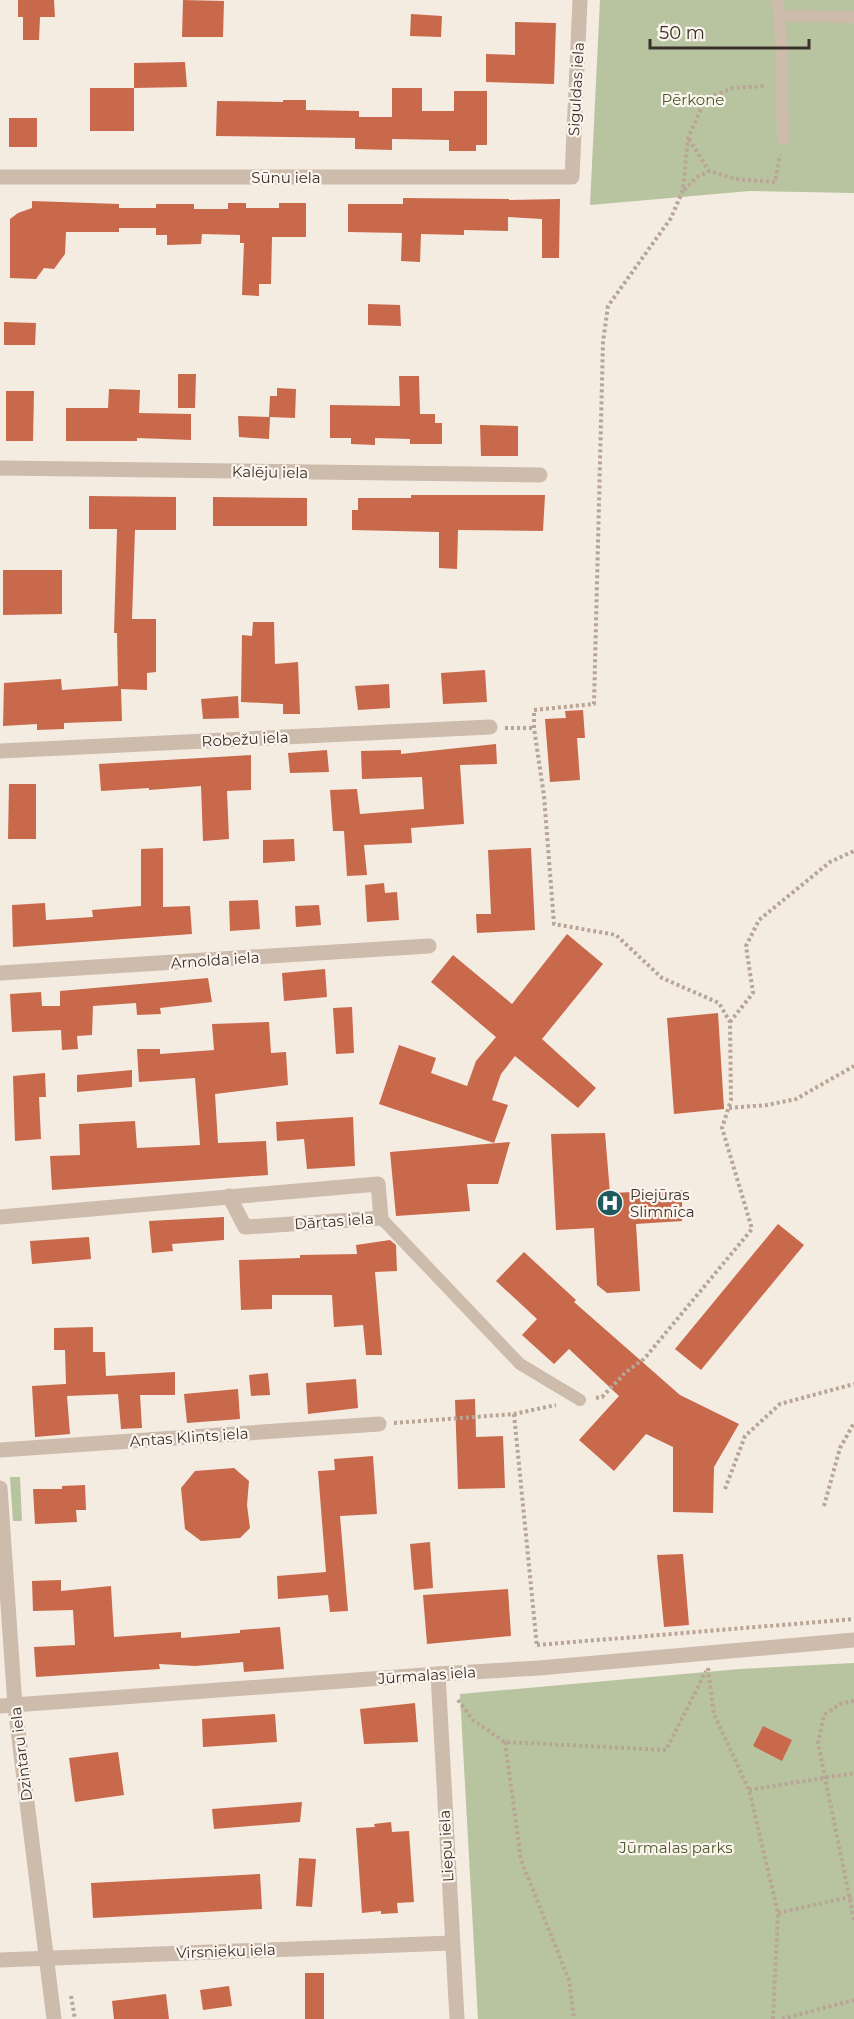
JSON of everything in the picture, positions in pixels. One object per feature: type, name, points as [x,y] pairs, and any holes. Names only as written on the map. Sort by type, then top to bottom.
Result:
[{"type":"street","name":"Siguldas iela","points":[[572,177],[580,0]]},
{"type":"street","name":"Sūnu iela","points":[[0,177],[572,177]]},
{"type":"street","name":"Kalēju iela","points":[[0,468],[540,475]]},
{"type":"street","name":"Robežu iela","points":[[0,751],[490,728]]},
{"type":"street","name":"Arnolda iela","points":[[0,973],[429,946]]},
{"type":"street","name":"Dārtas iela","points":[[0,1217],[229,1196],[378,1184],[381,1218],[245,1227],[229,1196]]},
{"type":"street","name":"Antas Klints iela","points":[[0,1450],[379,1424]]},
{"type":"street","name":"Dzintaru iela","points":[[0,1488],[7,1706],[54,2019]]},
{"type":"street","name":"Jūrmalas iela","points":[[7,1706],[539,1668],[854,1640]]},
{"type":"street","name":"Liepu iela","points":[[438,1674],[457,2019]]},
{"type":"street","name":"Virsnieku iela","points":[[0,1960],[452,1943]]},
{"type":"lane","points":[[777,0],[780,16],[783,139]]},
{"type":"lane","points":[[780,16],[854,17]]},
{"type":"lane","points":[[381,1218],[520,1364],[580,1400]]},
{"type":"path","points":[[379,1424],[514,1414],[602,1397],[626,1372],[644,1359],[752,1229],[722,1128],[731,1100],[730,1022],[719,1002],[662,978],[616,935],[554,924],[544,796],[534,728],[534,711],[594,704],[603,342],[608,306],[671,218],[683,190],[688,138],[706,98],[733,88],[782,85]]},
{"type":"path","points":[[688,138],[710,171],[736,179],[775,182],[783,139]]},
{"type":"path","points":[[683,190],[697,177],[710,171]]},
{"type":"path","points":[[490,728],[534,728]]},
{"type":"path","points":[[730,1022],[753,993],[747,946],[759,920],[830,862],[854,851]]},
{"type":"path","points":[[729,1108],[767,1105],[796,1099],[854,1066]]},
{"type":"path","points":[[725,1489],[745,1436],[780,1404],[854,1384]]},
{"type":"path","points":[[514,1414],[539,1668]]},
{"type":"path","points":[[824,1506],[840,1448],[854,1423]]},
{"type":"path","points":[[537,1645],[854,1619]]},
{"type":"path","points":[[438,1674],[473,1720],[505,1742],[666,1750],[708,1667],[714,1714],[749,1790],[778,1913],[774,2019]]},
{"type":"path","points":[[854,1701],[842,1703],[824,1715],[818,1743],[852,1897],[854,1920]]},
{"type":"path","points":[[505,1742],[521,1860],[569,1980],[574,2019]]},
{"type":"path","points":[[749,1790],[824,1776],[854,1773]]},
{"type":"path","points":[[778,1913],[852,1897]]},
{"type":"path","points":[[782,2019],[854,2001]]},
{"type":"green space","name":"Pērkone","points":[[600,0],[854,0],[854,193],[750,191],[590,205]]},
{"type":"green space","points":[[10,1477],[20,1477],[22,1521],[13,1521]]},
{"type":"green space","name":"Jūrmalas parks","points":[[854,1663],[854,2019],[478,2019],[460,1694],[740,1669]]},
{"type":"building","points":[[18,0],[54,0],[55,17],[40,17],[39,40],[23,40],[23,17],[18,17]]},
{"type":"building","points":[[183,0],[224,1],[223,37],[182,37]]},
{"type":"building","points":[[411,14],[442,16],[441,37],[410,36]]},
{"type":"building","points":[[515,22],[556,23],[554,84],[486,82],[486,54],[515,55]]},
{"type":"building","points":[[185,62],[187,87],[134,88],[134,63]]},
{"type":"building","points":[[90,88],[134,88],[134,131],[90,131]]},
{"type":"building","points":[[392,88],[422,88],[422,111],[454,111],[454,91],[487,91],[487,145],[476,145],[476,151],[449,151],[449,140],[392,139],[392,150],[355,149],[355,138],[216,136],[217,101],[306,100],[306,110],[359,111],[359,117],[392,117]]},
{"type":"building","points":[[9,118],[37,118],[37,147],[9,147]]},
{"type":"building","points":[[403,198],[560,199],[559,258],[542,258],[542,219],[508,217],[508,231],[464,230],[464,235],[421,234],[420,262],[401,261],[402,233],[348,232],[348,204],[403,204]]},
{"type":"building","points":[[32,201],[119,204],[119,208],[156,208],[156,204],[194,204],[194,209],[228,209],[228,203],[246,203],[246,208],[279,208],[279,203],[306,203],[306,237],[272,237],[271,284],[259,284],[259,296],[242,295],[244,243],[240,243],[240,235],[202,234],[201,244],[167,245],[167,235],[156,235],[156,228],[119,228],[119,232],[66,232],[65,254],[54,269],[44,268],[36,279],[10,278],[10,219],[32,208]]},
{"type":"building","points":[[368,304],[400,305],[401,326],[368,325]]},
{"type":"building","points":[[4,322],[36,323],[35,345],[4,345]]},
{"type":"building","points":[[178,374],[196,374],[195,408],[178,408]]},
{"type":"building","points":[[399,376],[419,376],[420,414],[435,414],[435,423],[442,423],[442,444],[410,444],[410,439],[375,438],[375,445],[351,444],[351,438],[330,438],[330,405],[400,406]]},
{"type":"building","points":[[277,388],[296,389],[295,418],[270,417],[269,439],[239,437],[238,416],[269,417],[270,396],[277,396]]},
{"type":"building","points":[[109,389],[140,390],[139,413],[191,414],[191,440],[137,438],[137,441],[66,441],[66,408],[108,408]]},
{"type":"building","points":[[6,391],[34,391],[33,441],[6,441]]},
{"type":"building","points":[[480,425],[518,426],[518,456],[481,456]]},
{"type":"building","points":[[411,495],[545,495],[543,531],[458,530],[457,569],[439,568],[439,532],[352,530],[352,510],[358,510],[358,498],[411,498]]},
{"type":"building","points":[[89,496],[176,497],[176,530],[135,530],[132,619],[156,619],[156,672],[147,673],[147,690],[121,689],[122,721],[64,723],[64,729],[37,730],[37,724],[3,726],[4,683],[61,679],[62,690],[118,686],[117,633],[114,633],[117,529],[89,529]]},
{"type":"building","points":[[213,497],[307,498],[307,526],[213,526]]},
{"type":"building","points":[[3,570],[62,570],[62,614],[3,615]]},
{"type":"building","points":[[253,622],[274,622],[275,664],[298,662],[300,714],[283,714],[283,704],[241,702],[242,635],[252,636]]},
{"type":"building","points":[[485,670],[487,702],[443,704],[441,673]]},
{"type":"building","points":[[389,684],[390,708],[358,710],[355,686]]},
{"type":"building","points":[[238,696],[239,718],[203,719],[201,699]]},
{"type":"building","points":[[583,710],[585,738],[577,738],[580,780],[550,782],[545,719],[566,718],[565,711]]},
{"type":"building","points":[[496,744],[497,764],[460,765],[464,824],[411,828],[412,843],[364,845],[367,875],[347,876],[344,831],[333,831],[330,790],[357,789],[360,814],[424,809],[422,777],[362,779],[361,751],[401,750],[401,754]]},
{"type":"building","points":[[327,750],[329,772],[290,773],[288,753]]},
{"type":"building","points":[[251,755],[251,790],[227,791],[229,839],[203,841],[201,786],[101,791],[99,764]]},
{"type":"building","points":[[9,784],[36,784],[36,839],[8,839]]},
{"type":"building","points":[[294,839],[295,861],[263,863],[263,840]]},
{"type":"building","points":[[163,848],[163,907],[190,906],[192,934],[13,947],[12,905],[45,903],[46,920],[93,917],[92,910],[141,906],[141,849]]},
{"type":"building","points":[[531,848],[535,930],[477,933],[476,914],[491,914],[488,850]]},
{"type":"building","points":[[384,883],[385,893],[397,892],[399,920],[367,922],[365,885]]},
{"type":"building","points":[[258,900],[260,929],[230,931],[229,901]]},
{"type":"building","points":[[319,905],[321,925],[296,927],[295,906]]},
{"type":"building","points":[[567,934],[603,964],[542,1039],[596,1088],[578,1108],[515,1056],[501,1074],[492,1100],[508,1105],[494,1143],[379,1104],[399,1045],[436,1058],[431,1073],[467,1086],[476,1061],[496,1037],[431,982],[453,955],[512,1004]]},
{"type":"building","points":[[325,969],[327,997],[284,1001],[282,973]]},
{"type":"building","points":[[208,978],[212,1002],[160,1008],[161,1014],[137,1015],[136,1003],[93,1006],[92,1035],[77,1036],[78,1049],[62,1050],[61,1030],[12,1032],[10,994],[41,992],[42,1006],[60,1006],[60,991]]},
{"type":"building","points":[[352,1007],[354,1053],[336,1054],[333,1008]]},
{"type":"building","points":[[718,1013],[724,1109],[674,1114],[667,1018]]},
{"type":"building","points":[[269,1022],[271,1053],[286,1052],[288,1085],[215,1094],[218,1143],[266,1141],[268,1175],[52,1190],[50,1156],[80,1155],[79,1124],[135,1121],[137,1148],[200,1145],[195,1078],[139,1082],[137,1049],[160,1049],[160,1054],[214,1050],[212,1024]]},
{"type":"building","points":[[132,1070],[132,1087],[77,1092],[77,1075]]},
{"type":"building","points":[[45,1073],[46,1097],[39,1097],[41,1139],[15,1141],[13,1076]]},
{"type":"building","points":[[353,1117],[355,1166],[307,1169],[304,1139],[277,1141],[276,1122]]},
{"type":"building","points":[[605,1133],[610,1193],[682,1190],[682,1221],[636,1224],[640,1291],[607,1293],[597,1285],[594,1228],[556,1230],[551,1134]]},
{"type":"building","points":[[510,1142],[498,1184],[467,1184],[470,1211],[396,1216],[390,1152]]},
{"type":"building","points":[[224,1217],[224,1240],[172,1244],[173,1251],[152,1253],[149,1221]]},
{"type":"building","points":[[778,1224],[804,1245],[701,1370],[675,1349]]},
{"type":"building","points":[[89,1237],[91,1259],[32,1264],[30,1241]]},
{"type":"building","points":[[390,1240],[396,1245],[397,1271],[375,1272],[382,1355],[366,1355],[363,1325],[334,1327],[332,1295],[272,1295],[272,1309],[241,1310],[239,1260],[300,1258],[300,1255],[357,1254],[356,1245]]},
{"type":"building","points":[[524,1252],[576,1300],[574,1302],[680,1395],[739,1424],[714,1467],[713,1513],[673,1512],[673,1447],[646,1434],[614,1471],[579,1440],[619,1396],[569,1349],[554,1364],[522,1335],[537,1319],[496,1281]]},
{"type":"building","points":[[93,1327],[93,1352],[105,1352],[106,1376],[175,1372],[175,1395],[140,1395],[142,1428],[121,1429],[118,1394],[67,1396],[70,1434],[35,1437],[32,1386],[66,1384],[65,1350],[54,1350],[54,1328]]},
{"type":"building","points":[[268,1373],[270,1395],[251,1396],[249,1375]]},
{"type":"building","points":[[356,1379],[358,1408],[308,1414],[306,1383]]},
{"type":"building","points":[[238,1389],[240,1419],[187,1423],[184,1394]]},
{"type":"building","points":[[475,1399],[476,1437],[503,1436],[505,1488],[458,1489],[455,1400]]},
{"type":"building","points":[[373,1456],[377,1514],[340,1516],[348,1611],[330,1612],[328,1595],[278,1599],[277,1576],[326,1572],[318,1471],[335,1470],[334,1459]]},
{"type":"building","points":[[234,1468],[249,1481],[247,1505],[250,1528],[240,1538],[201,1541],[185,1529],[181,1488],[195,1471]]},
{"type":"building","points":[[85,1485],[86,1510],[76,1510],[77,1522],[35,1524],[33,1489],[62,1489],[62,1486]]},
{"type":"building","points":[[430,1542],[433,1588],[414,1590],[410,1544]]},
{"type":"building","points":[[683,1554],[689,1625],[664,1627],[657,1555]]},
{"type":"building","points":[[61,1580],[61,1591],[111,1586],[114,1637],[181,1632],[181,1638],[280,1627],[284,1669],[244,1672],[243,1662],[195,1666],[159,1664],[160,1669],[36,1677],[34,1647],[75,1645],[73,1610],[33,1611],[32,1581]]},
{"type":"building","points":[[508,1589],[511,1636],[427,1644],[423,1595]]},
{"type":"building","points":[[415,1703],[418,1742],[364,1744],[360,1709]]},
{"type":"building","points":[[275,1714],[277,1742],[203,1747],[202,1719]]},
{"type":"building","points":[[763,1726],[792,1740],[782,1761],[753,1746]]},
{"type":"building","points":[[118,1752],[124,1795],[75,1802],[69,1758]]},
{"type":"building","points":[[302,1802],[300,1822],[214,1829],[212,1809]]},
{"type":"building","points":[[391,1822],[392,1832],[409,1831],[414,1902],[397,1903],[398,1913],[381,1914],[381,1911],[362,1913],[356,1828],[375,1827],[374,1824]]},
{"type":"building","points":[[299,1858],[316,1859],[312,1907],[296,1906]]},
{"type":"building","points":[[260,1874],[262,1909],[93,1918],[91,1883]]},
{"type":"building","points":[[305,1973],[324,1973],[324,2019],[305,2019]]},
{"type":"building","points":[[229,1986],[232,2006],[203,2010],[200,1990]]},
{"type":"building","points":[[166,1994],[169,2019],[114,2019],[112,2001]]},
{"type":"place","name":"Piejūras Slimnīca","points":[[610,1203]]}]
